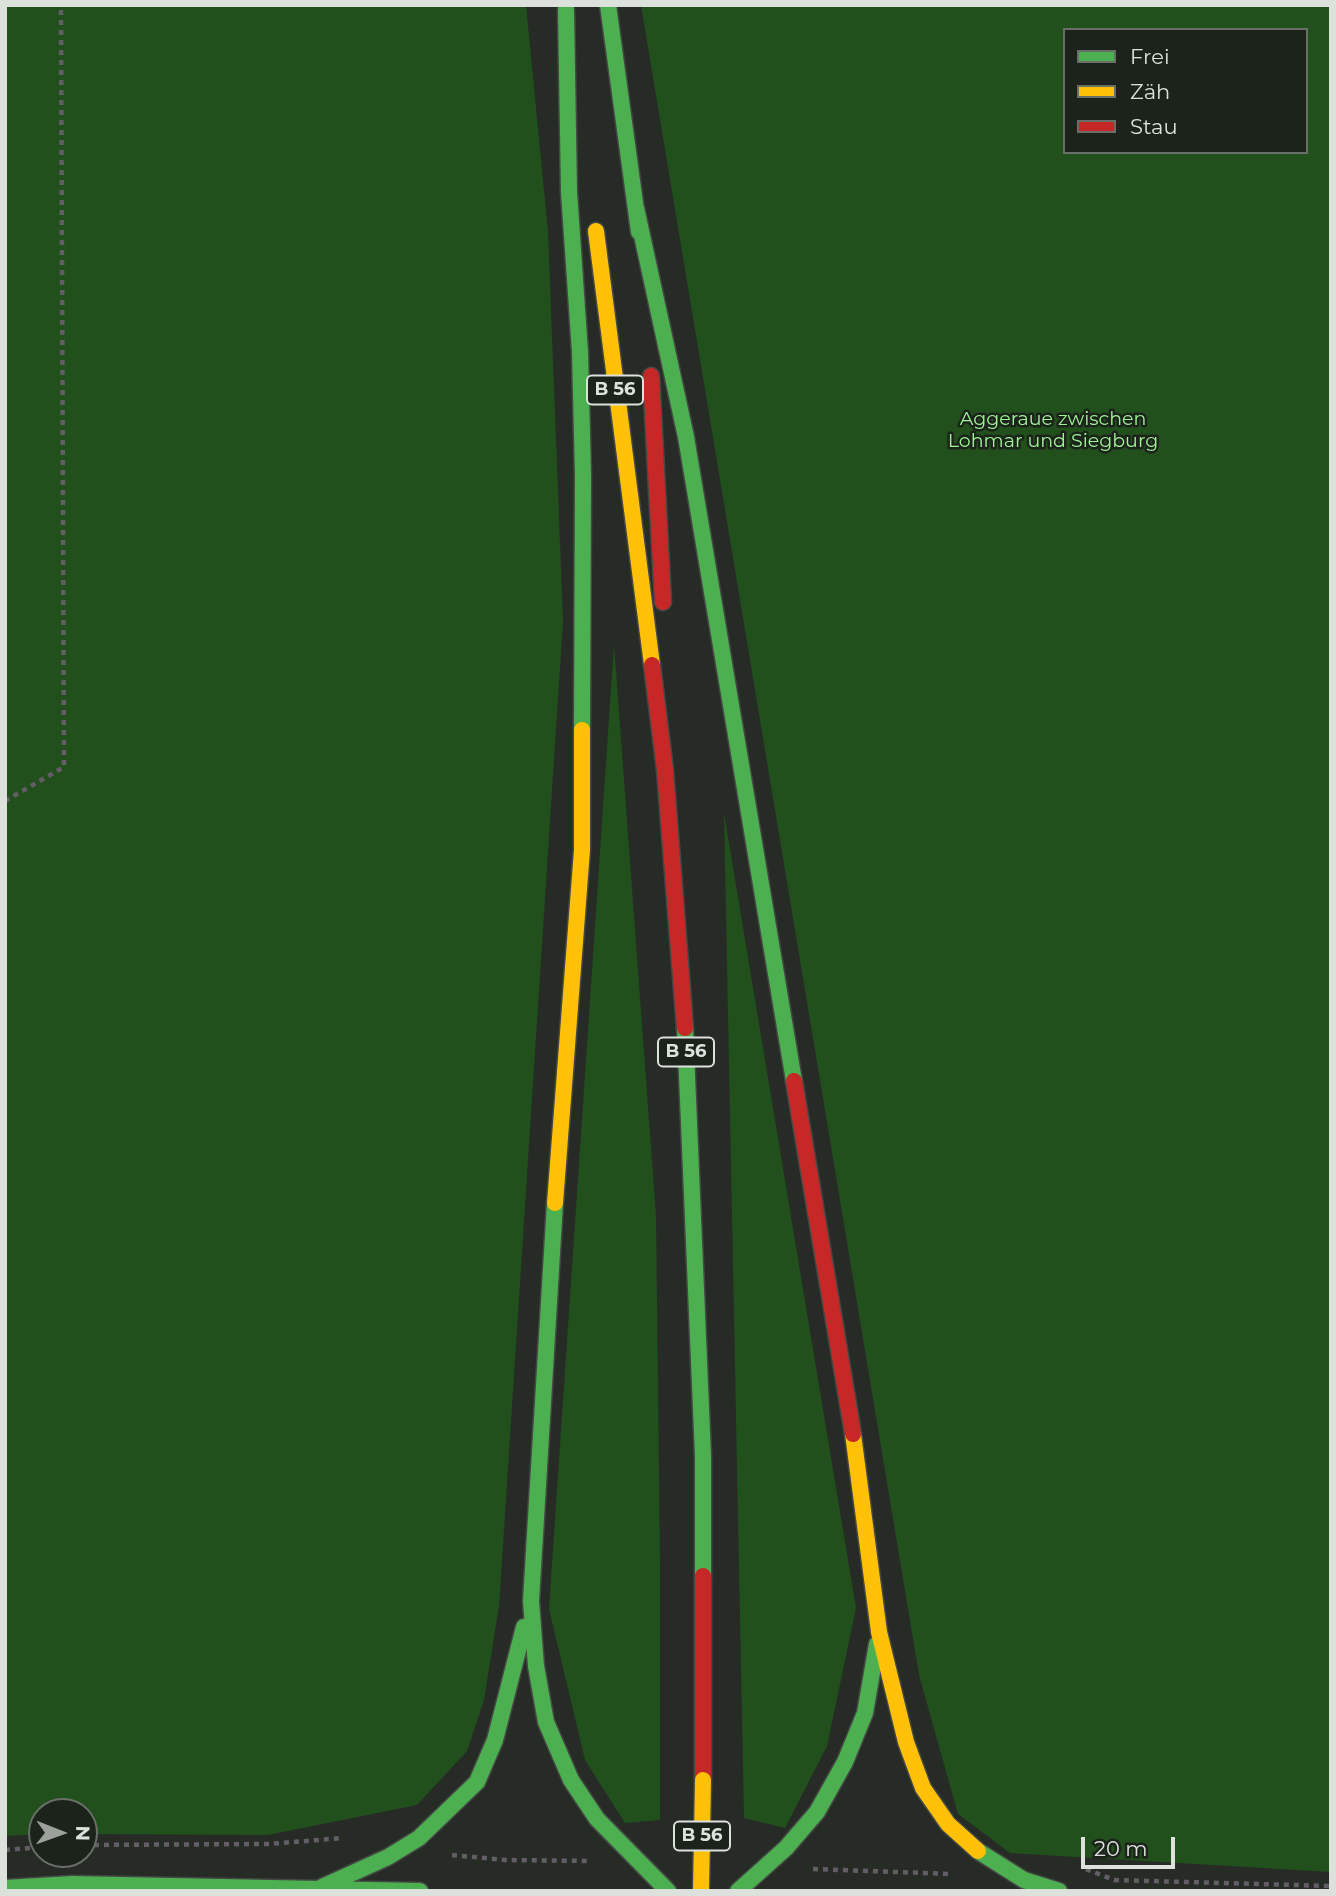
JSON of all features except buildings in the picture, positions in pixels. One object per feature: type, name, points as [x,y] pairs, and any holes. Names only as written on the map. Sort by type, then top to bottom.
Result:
[{"type":"main road","name":"B 56","points":[[608,5],[636,208],[657,440],[664,624],[665,770]]},
{"type":"main road","points":[[566,8],[585,147]]},
{"type":"main road","points":[[566,8],[569,192],[580,352],[583,476],[582,850],[544,1352],[531,1601],[536,1666],[546,1722],[571,1780],[597,1819],[668,1891]]},
{"type":"main road","points":[[636,208],[693,478],[862,1485],[879,1632],[906,1742],[923,1788],[948,1824],[987,1859],[1024,1880],[1059,1891]]},
{"type":"main road","name":"B 56","points":[[594,215],[665,770],[683,990],[703,1456],[701,1891]]},
{"type":"main road","points":[[322,1887],[388,1857],[419,1839],[477,1782],[495,1740],[531,1601]]},
{"type":"main road","points":[[738,1891],[786,1848],[817,1812],[845,1762],[864,1713],[879,1632]]},
{"type":"main road","points":[[5,1888],[72,1884],[420,1891]]},
{"type":"path","points":[[5,801],[64,767],[61,5]]},
{"type":"path","points":[[98,1845],[269,1844],[347,1837]]},
{"type":"path","points":[[419,1839],[435,1853],[505,1860],[589,1862],[600,1858],[620,1842]]},
{"type":"path","points":[[5,1850],[28,1848]]},
{"type":"path","points":[[786,1848],[805,1868],[902,1874],[972,1874],[987,1859]]},
{"type":"path","points":[[1075,1865],[1114,1880],[1331,1886]]},
{"type":"green space","points":[[5,5],[526,5],[548,232],[563,621],[499,1606],[484,1700],[467,1751],[417,1805],[268,1835],[98,1834],[98,1798],[28,1798],[28,1835],[5,1836]]},
{"type":"green space","name":"Aggeraue zwischen Lohmar und Siegburg","points":[[641,5],[1331,5],[1331,1872],[1010,1853],[958,1814],[919,1675]]},
{"type":"green space","points":[[614,644],[656,1216],[660,1562],[660,1820],[625,1823],[585,1760],[549,1609]]},
{"type":"green space","points":[[724,813],[856,1608],[827,1746],[785,1828],[744,1818]]},
{"type":"traffic: fast","points":[[608,5],[639,232]]},
{"type":"traffic: fast","points":[[566,10],[569,192],[580,352],[583,476],[582,730]]},
{"type":"traffic: fast","points":[[636,208],[686,437],[794,1081]]},
{"type":"traffic: fast","points":[[685,1028],[703,1456],[703,1576]]},
{"type":"traffic: fast","points":[[555,1203],[531,1601],[536,1666],[546,1722],[571,1780],[597,1819],[668,1891]]},
{"type":"traffic: fast","points":[[322,1887],[388,1857],[419,1838],[477,1782],[495,1740],[524,1627]]},
{"type":"traffic: fast","points":[[738,1891],[786,1848],[817,1812],[845,1762],[865,1713],[877,1644]]},
{"type":"traffic: fast","points":[[978,1851],[1024,1880],[1059,1891]]},
{"type":"traffic: fast","points":[[5,1888],[72,1884],[420,1891]]},
{"type":"traffic: slow","points":[[596,231],[652,665]]},
{"type":"traffic: slow","points":[[555,1203],[582,850],[582,730]]},
{"type":"traffic: slow","points":[[853,1434],[879,1632],[906,1742],[923,1788],[948,1824],[978,1851]]},
{"type":"traffic: slow","points":[[701,1891],[703,1780]]},
{"type":"traffic: jam","points":[[651,376],[663,602]]},
{"type":"traffic: jam","points":[[652,665],[665,770],[685,1028]]},
{"type":"traffic: jam","points":[[794,1081],[853,1434]]},
{"type":"traffic: jam","points":[[703,1576],[703,1780]]}]
